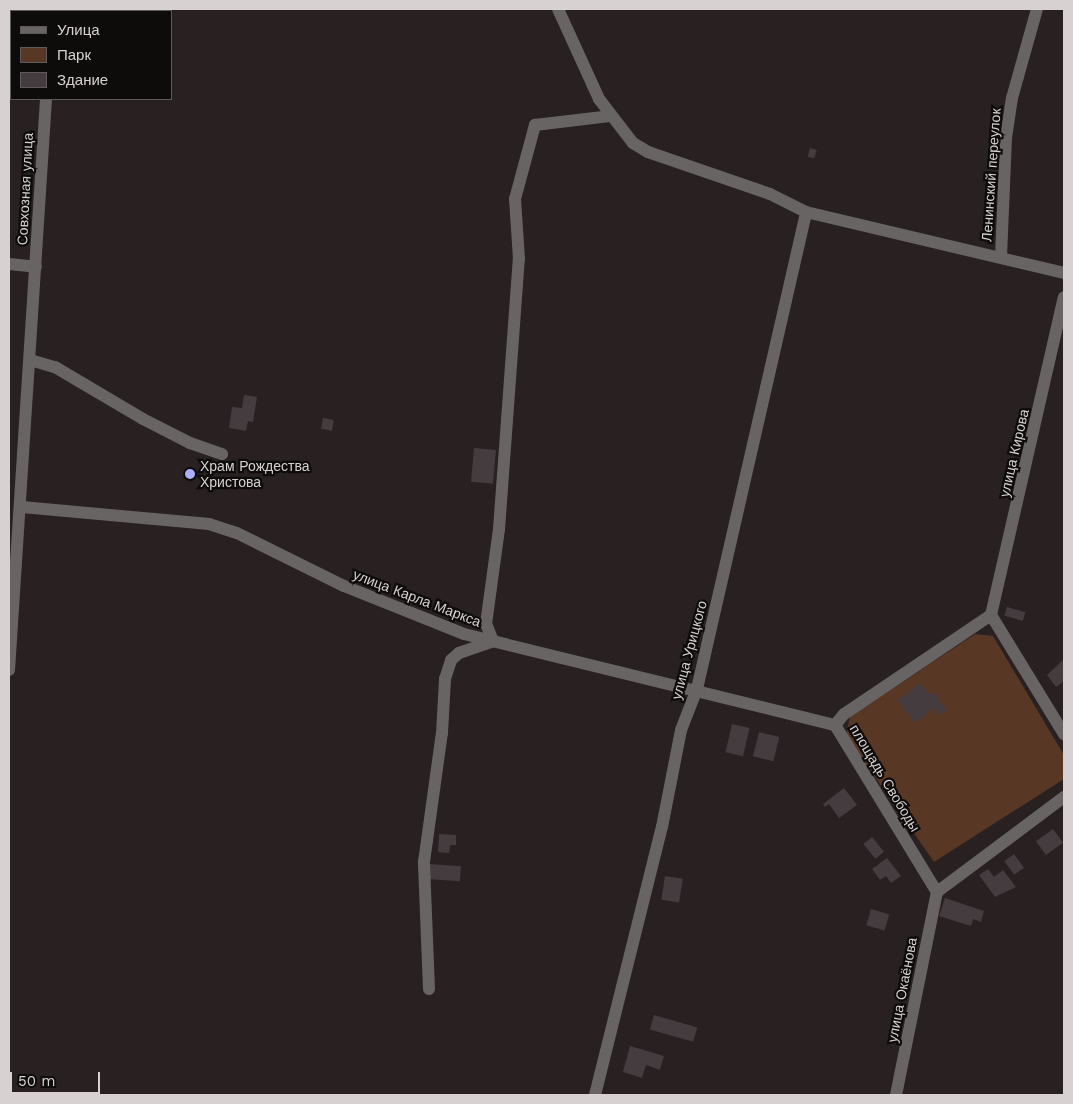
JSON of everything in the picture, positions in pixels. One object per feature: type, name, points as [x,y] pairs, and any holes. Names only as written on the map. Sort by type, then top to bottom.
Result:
[{"type":"street","points":[[558,9],[599,99],[633,144],[648,152],[770,194],[806,212],[1000,257],[1064,274]]},
{"type":"street","name":"Ленинский переулок","points":[[1000,257],[1006,138],[1012,98],[1037,9]]},
{"type":"street","name":"Совхозная улица","points":[[9,670],[22,508],[46,100]]},
{"type":"street","points":[[429,989],[424,862],[442,733],[445,679],[451,660],[459,653],[493,641],[486,624],[486,616],[499,529],[515,313],[518,259],[515,199],[526,152],[535,125],[611,116]]},
{"type":"street","name":"улица Урицкого","points":[[595,1095],[662,827],[681,730],[697,689],[806,212]]},
{"type":"street","points":[[9,264],[36,266]]},
{"type":"street","name":"улица Кирова","points":[[991,616],[1064,297]]},
{"type":"street","points":[[30,360],[55,367],[144,420],[222,454]]},
{"type":"street","name":"улица Карла Маркса","points":[[22,508],[209,524],[237,533],[344,586],[464,634],[835,724]]},
{"type":"street","points":[[991,616],[1064,734]]},
{"type":"street","name":"площадь Свободы","points":[[937,892],[835,724],[844,714],[991,616]]},
{"type":"street","points":[[937,892],[1064,797]]},
{"type":"street","name":"улица Окаёнова","points":[[896,1095],[937,892]]},
{"type":"green space","points":[[975,634],[993,636],[1064,755],[1064,779],[934,862],[846,735],[850,717]]},
{"type":"building","points":[[810,148],[817,150],[814,159],[808,157]]},
{"type":"building","points":[[244,395],[257,397],[253,422],[248,421],[246,431],[229,428],[232,407],[242,408]]},
{"type":"building","points":[[323,418],[334,420],[332,431],[321,429]]},
{"type":"building","points":[[474,448],[496,450],[493,484],[471,482]]},
{"type":"building","points":[[1007,607],[1025,612],[1023,621],[1005,616]]},
{"type":"building","points":[[1064,659],[1064,681],[1056,687],[1047,675]]},
{"type":"building","points":[[921,683],[929,694],[933,692],[947,710],[939,715],[935,708],[915,723],[897,700]]},
{"type":"building","points":[[732,724],[750,728],[743,756],[725,752]]},
{"type":"building","points":[[759,732],[779,737],[773,761],[753,756]]},
{"type":"building","points":[[844,788],[857,805],[839,818],[829,804],[825,807],[823,804]]},
{"type":"building","points":[[1053,829],[1063,843],[1046,855],[1036,841]]},
{"type":"building","points":[[439,834],[456,835],[456,845],[450,845],[449,853],[438,852]]},
{"type":"building","points":[[872,837],[884,852],[875,859],[863,844]]},
{"type":"building","points":[[1014,854],[1024,868],[1014,875],[1004,861]]},
{"type":"building","points":[[887,858],[901,876],[891,883],[886,876],[880,880],[872,869]]},
{"type":"building","points":[[429,864],[461,866],[460,881],[428,879]]},
{"type":"building","points":[[988,869],[994,877],[1003,870],[1016,887],[995,897],[979,875]]},
{"type":"building","points":[[665,876],[683,879],[679,903],[661,900]]},
{"type":"building","points":[[945,898],[984,911],[981,922],[973,919],[971,926],[939,916]]},
{"type":"building","points":[[871,909],[889,914],[885,931],[866,925]]},
{"type":"building","points":[[654,1015],[697,1027],[693,1042],[650,1029]]},
{"type":"building","points":[[630,1046],[664,1056],[660,1070],[646,1065],[642,1078],[623,1072]]},
{"type":"place","name":"Храм Рождества Христова","points":[[190,474]]}]
